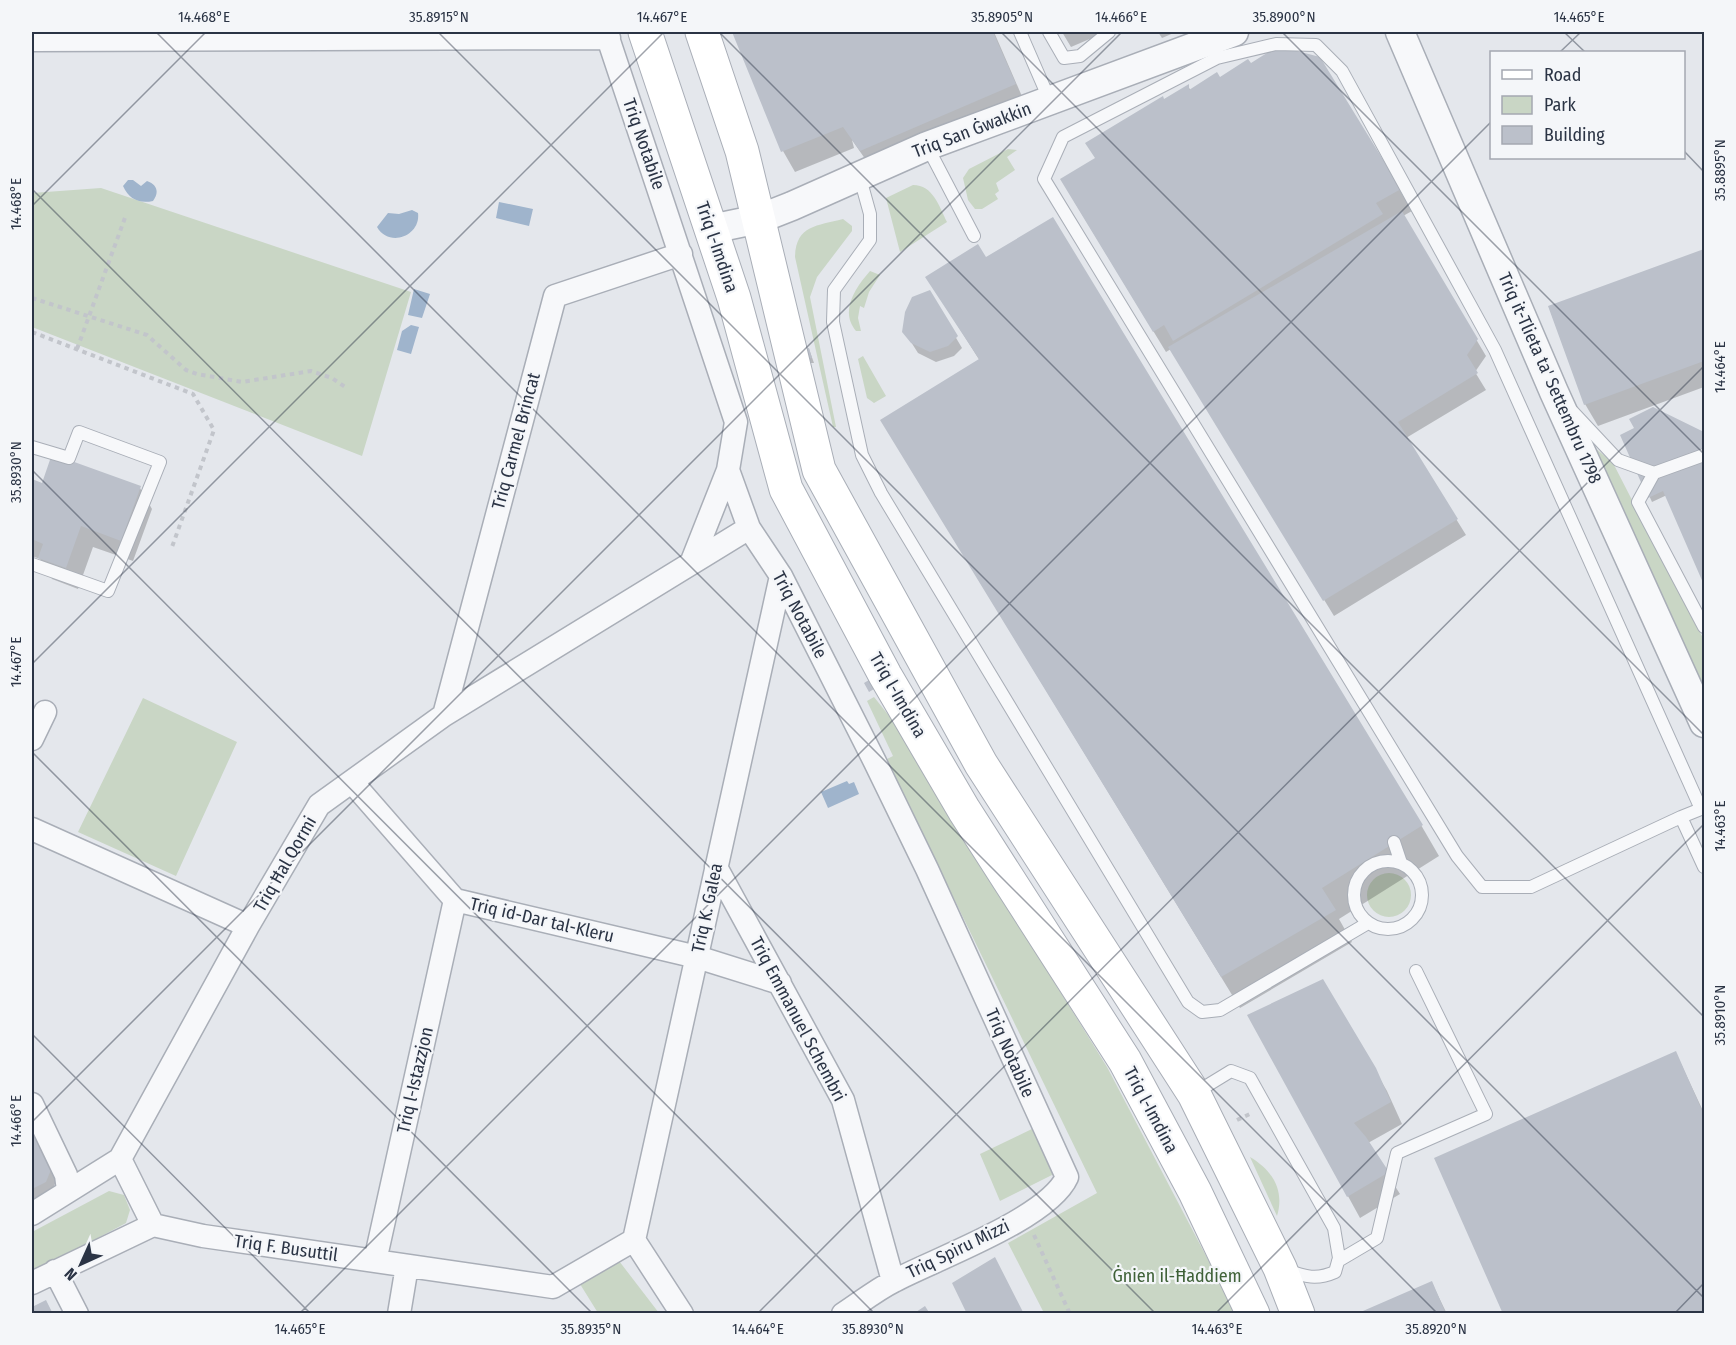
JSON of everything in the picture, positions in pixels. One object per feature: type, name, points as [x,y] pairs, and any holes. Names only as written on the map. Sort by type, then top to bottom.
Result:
[{"type":"main road","name":"Triq l-Imdina","points":[[645,32],[734,298],[786,489],[885,675],[964,810],[1125,1061],[1195,1192],[1253,1314]]},
{"type":"main road","points":[[702,32],[739,141],[819,470],[981,764],[1194,1094],[1280,1268],[1298,1314]]},
{"type":"street","name":"Triq San Ġwakkin","points":[[711,229],[759,219],[860,178],[927,146],[1234,32]]},
{"type":"street","name":"Triq it-Tlieta ta' Settembru 1798","points":[[1400,32],[1554,392],[1704,723]]},
{"type":"street","points":[[32,40],[112,36],[608,35]]},
{"type":"street","name":"Triq Notabile","points":[[608,35],[736,422],[728,470],[749,528],[781,576],[927,869],[1067,1177]]},
{"type":"street","name":"Triq Carmel Brincat","points":[[444,715],[555,296],[681,254]]},
{"type":"street","points":[[692,561],[728,470]]},
{"type":"street","name":"Triq Ħal Qormi","points":[[120,1159],[248,926],[319,805],[444,715],[749,528]]},
{"type":"street","name":"Triq K. Galea","points":[[634,1240],[781,576]]},
{"type":"street","points":[[32,739],[45,712]]},
{"type":"street","name":"Triq id-Dar tal-Kleru","points":[[352,782],[455,900],[697,957],[780,983]]},
{"type":"street","points":[[32,829],[248,926]]},
{"type":"street","name":"Triq Emmanuel Schembri","points":[[716,867],[843,1100],[893,1281]]},
{"type":"street","name":"Triq l-Istazzjon","points":[[375,1261],[455,900]]},
{"type":"street","points":[[32,1104],[66,1174],[68,1190]]},
{"type":"street","points":[[32,1214],[120,1159],[153,1225],[32,1283]]},
{"type":"street","name":"Triq Spiru Mizzi","points":[[843,1314],[893,1281],[1024,1216],[1053,1196],[1067,1177]]},
{"type":"street","name":"Triq F. Busuttil","points":[[153,1225],[203,1236],[553,1287],[634,1240]]},
{"type":"street","points":[[634,1240],[682,1314]]},
{"type":"street","points":[[399,1314],[407,1266]]},
{"type":"street","points":[[55,1271],[77,1314]]},
{"type":"lane","points":[[1020,32],[1050,100]]},
{"type":"lane","points":[[1049,32],[1064,58],[1080,56],[1109,32]]},
{"type":"lane","points":[[1276,44],[1316,45],[1342,71],[1495,350],[1701,809],[1681,817],[1531,886],[1482,887],[1457,856],[1044,179],[1063,137],[1217,58],[1276,44]]},
{"type":"lane","points":[[927,146],[975,236]]},
{"type":"lane","points":[[860,178],[870,214],[870,240],[834,290],[833,322],[862,455],[881,493],[1188,1002],[1202,1012],[1220,1011],[1368,923]]},
{"type":"lane","points":[[1554,392],[1618,460],[1654,473],[1704,455]]},
{"type":"lane","points":[[32,447],[32,445],[69,459],[79,432],[160,462],[108,591],[32,564]]},
{"type":"lane","points":[[1654,473],[1638,502],[1704,627]]},
{"type":"lane","points":[[1681,817],[1704,867]]},
{"type":"lane","points":[[1394,842],[1401,863],[1417,877],[1422,888],[1419,910],[1402,926],[1390,929],[1368,923],[1360,914],[1354,892],[1362,873],[1367,864],[1401,863]]},
{"type":"lane","points":[[1338,1261],[1377,1238],[1397,1154],[1486,1114],[1416,971]]},
{"type":"lane","points":[[1194,1094],[1212,1080],[1231,1071],[1250,1078],[1334,1228],[1338,1261],[1335,1272],[1323,1277],[1307,1278],[1280,1268]]},
{"type":"path","points":[[77,349],[126,215]]},
{"type":"path","points":[[32,298],[147,335],[186,370],[197,374],[242,382],[311,371],[332,378],[345,387]]},
{"type":"path","points":[[32,332],[193,394],[214,430],[172,547]]},
{"type":"path","points":[[1024,1216],[1070,1314]]},
{"type":"green space","points":[[1008,149],[1017,150],[1007,157],[1015,170],[996,183],[999,191],[995,194],[998,199],[982,209],[975,209],[968,200],[963,178],[969,169]]},
{"type":"green space","points":[[913,185],[930,192],[947,222],[900,252],[886,198]]},
{"type":"green space","points":[[101,188],[411,292],[362,456],[32,327],[32,193]]},
{"type":"green space","points":[[843,219],[852,226],[852,231],[817,277],[810,297],[836,427],[833,427],[795,257],[796,246],[804,233],[817,226]]},
{"type":"green space","points":[[870,271],[880,275],[869,292],[864,308],[860,306],[858,318],[861,331],[856,331],[851,323],[849,307],[855,292]]},
{"type":"green space","points":[[863,356],[886,396],[874,403],[867,398],[858,359]]},
{"type":"green space","points":[[1594,447],[1613,463],[1704,640],[1704,693]]},
{"type":"green space","name":"Ġnien il-Ħaddiem","points":[[874,697],[890,717],[1107,1067],[1236,1313],[1044,1313],[1008,1243],[1097,1193],[890,767],[887,759],[893,756],[867,701]]},
{"type":"green space","points":[[143,698],[237,742],[176,876],[78,832]]},
{"type":"green space","points":[[1389,873],[1404,880],[1411,895],[1404,910],[1389,917],[1374,910],[1367,895],[1374,880]]},
{"type":"green space","points":[[1036,1127],[1054,1174],[1000,1201],[980,1154]]},
{"type":"green space","points":[[1250,1157],[1265,1168],[1275,1182],[1279,1198],[1277,1216]]},
{"type":"green space","points":[[109,1191],[124,1195],[130,1210],[126,1223],[32,1273],[32,1232]]},
{"type":"green space","points":[[616,1257],[659,1313],[598,1313],[575,1276]]},
{"type":"water","points":[[128,180],[133,180],[141,186],[147,181],[153,185],[157,192],[153,201],[143,202],[131,197],[123,186]]},
{"type":"water","points":[[499,202],[533,209],[529,226],[496,218]]},
{"type":"water","points":[[412,210],[418,213],[418,221],[410,233],[396,238],[389,237],[377,227],[388,213],[399,214]]},
{"type":"water","points":[[414,289],[430,294],[422,318],[408,315]]},
{"type":"water","points":[[411,325],[419,327],[411,354],[397,350],[402,331]]},
{"type":"water","points":[[847,781],[849,784],[854,782],[859,794],[828,808],[821,792]]},
{"type":"building","points":[[732,32],[993,32],[1016,84],[860,151],[843,127],[781,152]]},
{"type":"building","points":[[1278,46],[1320,57],[1401,189],[1376,203],[1383,214],[1173,341],[1164,325],[1153,332],[1060,179],[1095,158],[1085,143],[1163,96],[1164,99],[1189,84],[1189,90],[1217,72],[1220,77],[1248,59],[1251,63]]},
{"type":"building","points":[[1402,211],[1478,339],[1467,355],[1478,373],[1398,422],[1458,519],[1323,601],[1168,347]]},
{"type":"building","points":[[1053,217],[1423,825],[1322,888],[1336,910],[1221,977],[880,420],[979,359],[925,277],[978,244],[986,257]]},
{"type":"building","points":[[1704,249],[1704,361],[1584,405],[1548,306]]},
{"type":"building","points":[[930,290],[958,336],[948,346],[930,352],[911,343],[902,332],[905,312],[912,297]]},
{"type":"building","points":[[809,348],[812,358],[807,359],[804,349]]},
{"type":"building","points":[[1653,407],[1704,432],[1704,585],[1663,491],[1648,498],[1620,435],[1634,428],[1629,419]]},
{"type":"building","points":[[52,454],[141,486],[121,541],[81,526],[66,568],[38,558],[43,544],[32,539],[32,479],[42,483]]},
{"type":"building","points":[[869,680],[874,689],[869,692],[864,683]]},
{"type":"building","points":[[1323,979],[1376,1068],[1391,1102],[1354,1123],[1389,1172],[1347,1197],[1247,1015]]},
{"type":"building","points":[[1676,1051],[1704,1115],[1704,1309],[1695,1314],[1503,1314],[1434,1158]]},
{"type":"building","points":[[32,1129],[52,1167],[46,1182],[32,1189]]},
{"type":"building","points":[[995,1257],[1024,1314],[967,1314],[952,1283]]},
{"type":"building","points":[[1432,1281],[1446,1314],[1356,1314]]},
{"type":"building","points":[[46,1300],[53,1314],[32,1314],[32,1307]]},
{"type":"building","points":[[925,1306],[930,1314],[913,1314]]}]
